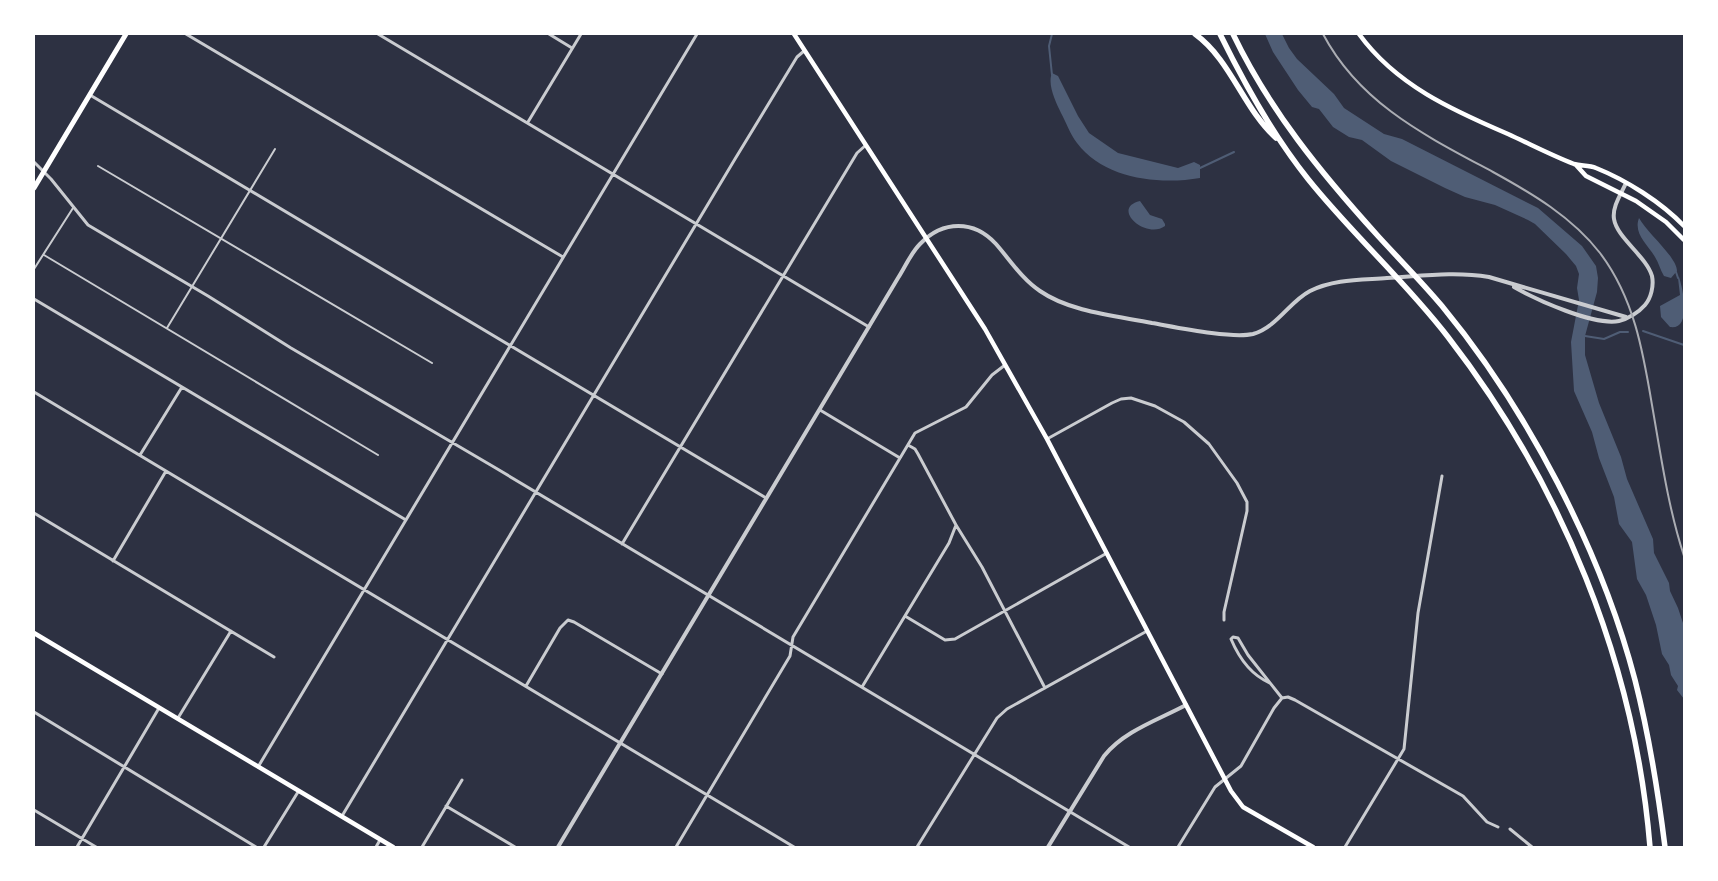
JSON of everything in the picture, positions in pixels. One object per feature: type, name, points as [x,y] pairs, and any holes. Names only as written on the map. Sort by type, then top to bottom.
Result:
[{"type":"highway","points":[[1195,34],[1214,50],[1250,106],[1269,132],[1282,144]]},
{"type":"highway","points":[[1220,34],[1247,86],[1282,144],[1336,212],[1410,291],[1449,338],[1489,393],[1544,486],[1569,538],[1608,637],[1632,728],[1641,776],[1650,847]]},
{"type":"highway","points":[[1233,34],[1262,88],[1288,129],[1342,195],[1404,262],[1461,329],[1520,418],[1550,468],[1593,559],[1618,624],[1634,679],[1652,755],[1665,847]]},
{"type":"main road","points":[[34,188],[126,34]]},
{"type":"main road","points":[[794,34],[973,310],[1005,365],[1047,439],[1231,791],[1244,807],[1311,847]]},
{"type":"main road","points":[[1359,34],[1392,70],[1425,94],[1576,165],[1594,167],[1626,183],[1663,206],[1684,226]]},
{"type":"main road","points":[[1576,165],[1586,176],[1636,201],[1666,222],[1684,240]]},
{"type":"main road","points":[[34,633],[393,847]]},
{"type":"street","points":[[186,34],[563,258]]},
{"type":"street","points":[[378,34],[869,327]]},
{"type":"street","points":[[549,34],[572,48]]},
{"type":"street","points":[[528,122],[581,34]]},
{"type":"street","points":[[258,767],[697,34]]},
{"type":"street","points":[[342,817],[696,224],[797,57],[804,51]]},
{"type":"street","points":[[90,95],[767,498]]},
{"type":"street","points":[[622,544],[857,153],[866,145]]},
{"type":"street","points":[[34,162],[44,171],[88,225],[1129,847]]},
{"type":"street","points":[[1508,283],[1542,302],[1601,321],[1620,321],[1637,313],[1650,297],[1653,284],[1646,264],[1614,222],[1614,212],[1626,183]]},
{"type":"street","points":[[558,847],[869,327],[920,244],[934,232],[950,226],[966,227],[986,235],[1032,285],[1040,292],[1062,303],[1169,326],[1236,335],[1253,334],[1264,329],[1303,295],[1336,282],[1461,274],[1489,277],[1626,317]]},
{"type":"street","points":[[34,299],[406,520]]},
{"type":"street","points":[[676,847],[790,656],[794,637],[908,444],[918,431],[957,412],[970,403],[992,375],[1005,365]]},
{"type":"street","points":[[140,455],[182,387]]},
{"type":"street","points":[[34,392],[794,847]]},
{"type":"street","points":[[1047,439],[1112,404],[1131,398],[1184,422],[1208,444],[1238,483],[1247,502],[1246,522],[1224,612],[1224,620]]},
{"type":"street","points":[[820,410],[900,458]]},
{"type":"street","points":[[908,444],[915,449],[956,525],[982,567],[1045,688]]},
{"type":"street","points":[[113,561],[166,471]]},
{"type":"street","points":[[1345,847],[1404,749],[1418,613],[1442,476]]},
{"type":"street","points":[[34,513],[274,657]]},
{"type":"street","points":[[862,687],[949,543],[956,525]]},
{"type":"street","points":[[905,616],[940,638],[955,639],[1107,553]]},
{"type":"street","points":[[526,686],[563,624],[568,620],[662,674]]},
{"type":"street","points":[[177,719],[230,631]]},
{"type":"street","points":[[918,847],[997,718],[1007,709],[1147,631]]},
{"type":"street","points":[[1270,683],[1261,679],[1242,660],[1231,639],[1233,637],[1238,638],[1248,655],[1282,698]]},
{"type":"street","points":[[1178,847],[1212,792],[1241,766],[1274,708],[1282,698],[1288,697],[1463,796],[1487,822],[1498,827]]},
{"type":"street","points":[[1048,847],[1111,747],[1127,735],[1186,705]]},
{"type":"street","points":[[77,847],[159,708]]},
{"type":"street","points":[[34,712],[256,847]]},
{"type":"street","points":[[422,847],[462,780]]},
{"type":"street","points":[[264,847],[298,792]]},
{"type":"street","points":[[446,806],[515,847]]},
{"type":"street","points":[[34,810],[96,847]]},
{"type":"street","points":[[1510,829],[1532,847]]},
{"type":"street","points":[[376,847],[380,840]]},
{"type":"lane","points":[[167,328],[275,149]]},
{"type":"lane","points":[[98,166],[432,363]]},
{"type":"lane","points":[[34,269],[73,208]]},
{"type":"lane","points":[[44,255],[378,455]]},
{"type":"water","points":[[1265,34],[1282,34],[1297,59],[1334,94],[1344,108],[1384,134],[1402,139],[1538,208],[1582,246],[1596,266],[1598,278],[1597,292],[1585,336],[1585,355],[1599,403],[1621,457],[1627,479],[1653,539],[1654,553],[1669,583],[1670,591],[1684,626],[1684,699],[1677,690],[1678,686],[1662,654],[1656,625],[1646,595],[1637,579],[1632,542],[1619,524],[1614,497],[1599,458],[1592,432],[1574,391],[1571,342],[1579,300],[1577,288],[1579,274],[1576,266],[1535,224],[1495,205],[1465,197],[1445,188],[1391,161],[1362,140],[1349,137],[1333,127],[1319,109],[1312,107],[1298,90],[1273,52]]},
{"type":"water","points":[[1052,73],[1058,76],[1078,116],[1089,133],[1118,153],[1178,168],[1194,162],[1200,165],[1200,178],[1167,181],[1133,177],[1102,165],[1088,155],[1070,132],[1051,88]]},
{"type":"water","points":[[1140,201],[1150,215],[1162,219],[1165,226],[1149,229],[1134,221],[1130,216],[1129,210],[1132,205]]},
{"type":"water","points":[[1639,218],[1676,265],[1677,271],[1671,278],[1664,276],[1656,259],[1642,239],[1638,229]]},
{"type":"water","points":[[1679,277],[1684,299],[1684,316],[1677,326],[1670,327],[1661,317],[1660,306],[1680,295]]},
{"type":"waterway","points":[[1052,34],[1049,46],[1052,75]]},
{"type":"waterway","points":[[1200,168],[1234,152]]},
{"type":"waterway","points":[[1676,272],[1678,278]]},
{"type":"waterway","points":[[1643,331],[1684,345]]},
{"type":"waterway","points":[[1585,336],[1604,339],[1620,332],[1628,332]]},
{"type":"railway","points":[[1323,34],[1338,59],[1375,99],[1420,131],[1508,180],[1551,207],[1589,240],[1612,270],[1629,307],[1641,345],[1669,500],[1684,556]]}]
